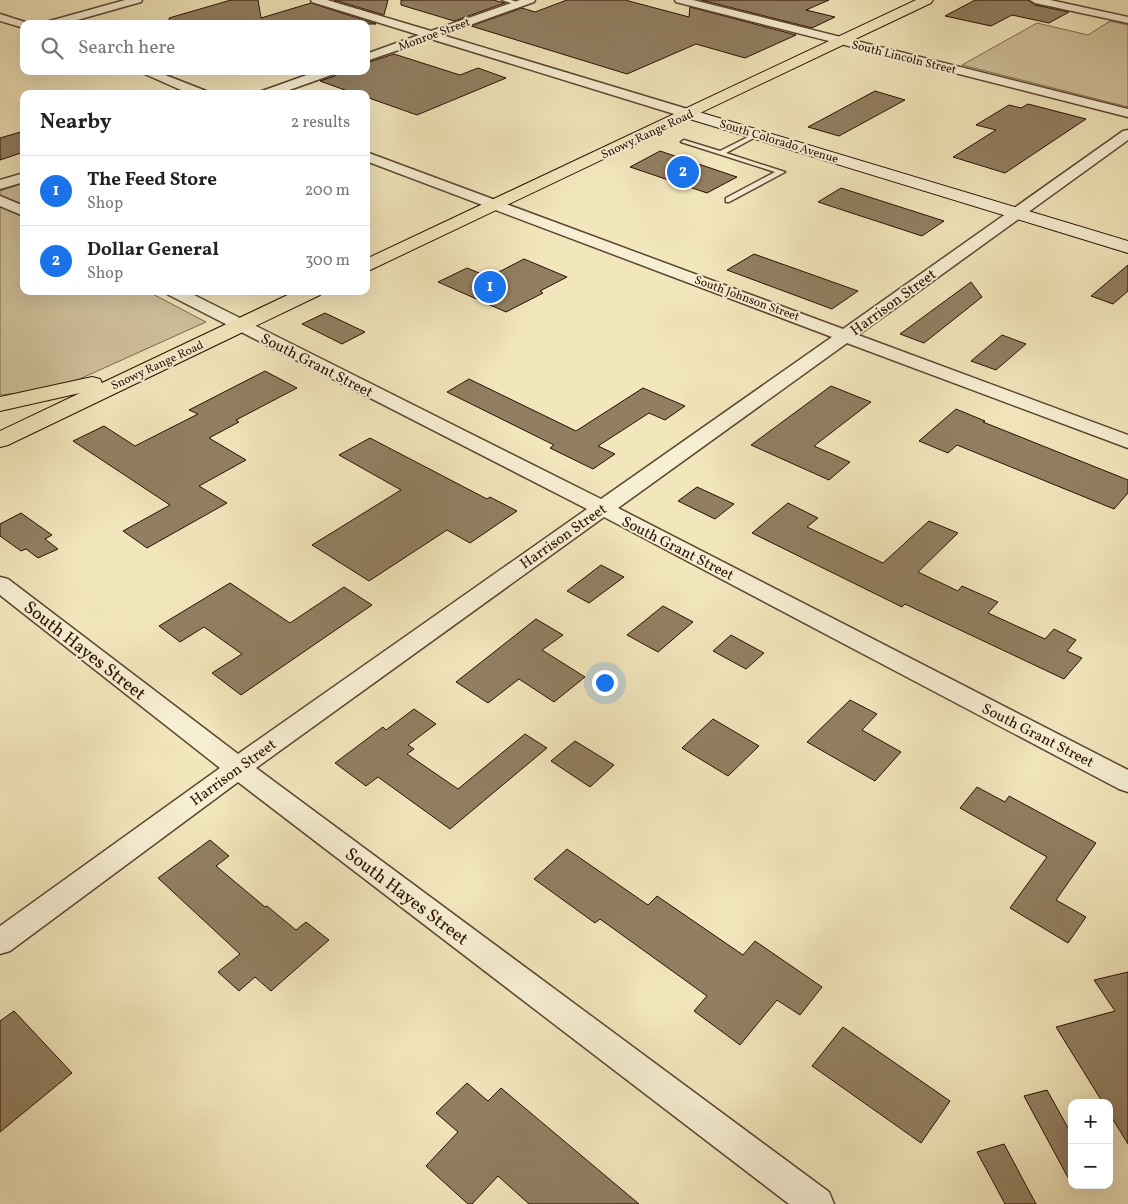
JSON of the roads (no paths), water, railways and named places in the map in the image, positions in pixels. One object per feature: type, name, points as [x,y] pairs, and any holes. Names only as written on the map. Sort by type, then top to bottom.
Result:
[{"type":"main road","name":"Snowy Range Road","points":[[370,264],[926,0]]},
{"type":"main road","name":"Snowy Range Road","points":[[0,440],[305,295]]},
{"type":"main road","points":[[0,404],[142,372]]},
{"type":"street","points":[[64,20],[135,0]]},
{"type":"street","name":"South Colorado Avenue","points":[[316,0],[1128,247]]},
{"type":"street","name":"South Lincoln Street","points":[[680,0],[1128,113]]},
{"type":"street","points":[[1035,0],[1128,20]]},
{"type":"street","name":"Monroe Street","points":[[370,57],[525,2]]},
{"type":"street","points":[[0,17],[20,24]]},
{"type":"street","points":[[154,75],[192,90]]},
{"type":"street","points":[[277,90],[319,75]]},
{"type":"street","name":"Harrison Street","points":[[0,942],[238,768],[1128,134]]},
{"type":"street","name":"South Johnson Street","points":[[370,157],[1128,442]]},
{"type":"street","points":[[0,186],[20,178]]},
{"type":"street","points":[[0,200],[20,210]]},
{"type":"street","name":"South Grant Street","points":[[181,295],[602,508],[1128,782]]},
{"type":"street","name":"South Hayes Street","points":[[0,584],[238,768],[817,1204]]},
{"type":"lane","points":[[505,0],[525,2]]},
{"type":"lane","points":[[721,153],[758,134]]},
{"type":"lane","points":[[684,142],[781,172],[730,200]]},
{"type":"place","name":"Dollar General","points":[[683,172]]},
{"type":"place","name":"The Feed Store","points":[[490,287]]}]
